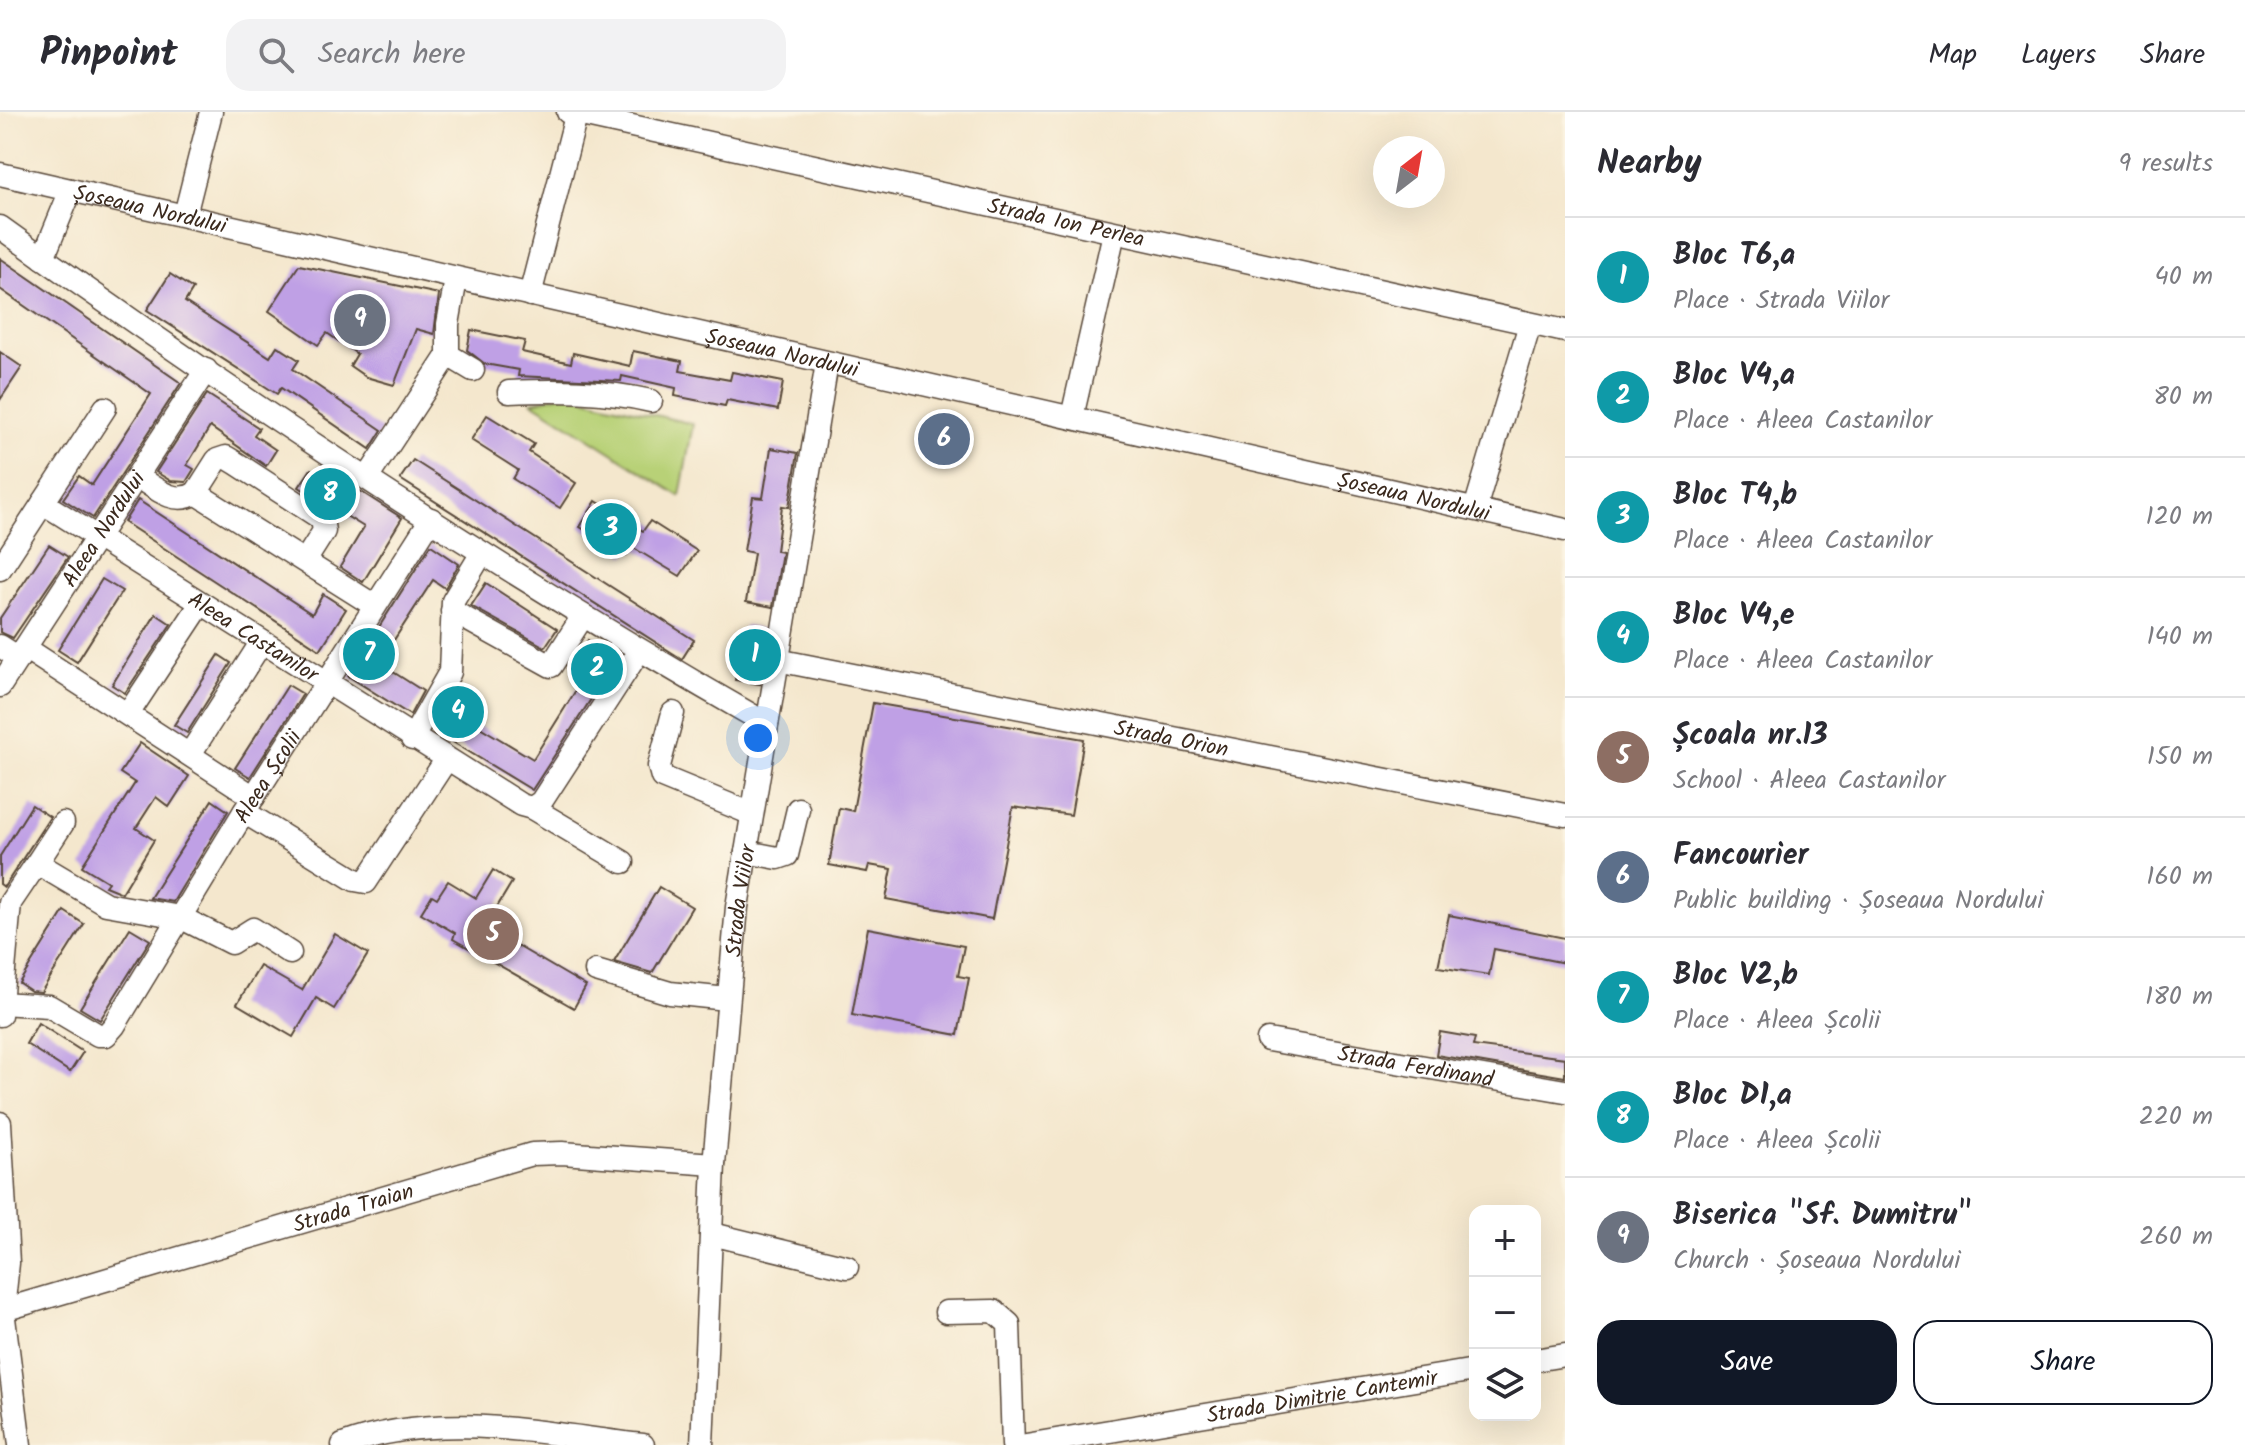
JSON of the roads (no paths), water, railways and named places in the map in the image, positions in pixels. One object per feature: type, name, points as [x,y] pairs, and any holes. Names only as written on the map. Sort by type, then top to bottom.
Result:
[{"type":"street","points":[[185,215],[211,112]]},
{"type":"street","points":[[530,295],[574,113]]},
{"type":"street","name":"Strada Ion Perlea","points":[[574,113],[1565,331]]},
{"type":"street","name":"Șoseaua Nordului","points":[[0,174],[1565,530]]},
{"type":"street","points":[[43,258],[71,190]]},
{"type":"street","points":[[0,227],[206,370],[482,553],[639,651],[767,724]]},
{"type":"street","points":[[1072,417],[1114,233]]},
{"type":"street","points":[[368,477],[448,355],[448,324],[456,279]]},
{"type":"street","points":[[1475,509],[1530,324]]},
{"type":"street","points":[[448,355],[473,370]]},
{"type":"street","name":"Strada Viilor","points":[[702,1445],[714,1164],[727,999],[746,852],[827,363]]},
{"type":"street","name":"Aleea Nordului","points":[[0,686],[15,650],[98,539],[206,370]]},
{"type":"street","points":[[509,392],[566,390],[621,394],[651,401]]},
{"type":"street","points":[[0,569],[105,408]]},
{"type":"street","points":[[138,477],[177,498],[187,499],[196,493],[217,460],[226,457],[322,519],[324,531],[305,561]]},
{"type":"street","points":[[196,493],[375,606]]},
{"type":"street","name":"Aleea Castanilor","points":[[43,503],[412,739],[623,862]]},
{"type":"street","name":"Aleea Școlii","points":[[1,1009],[49,1006],[98,1035],[106,1035],[431,519]]},
{"type":"street","points":[[412,739],[450,672],[453,601],[482,553]]},
{"type":"street","points":[[128,714],[200,605]]},
{"type":"street","points":[[452,611],[551,666],[583,616]]},
{"type":"street","points":[[190,754],[261,643]]},
{"type":"street","points":[[15,650],[128,714],[190,754],[249,804],[355,880],[366,882],[446,760]]},
{"type":"street","points":[[532,808],[541,802],[639,651]]},
{"type":"street","name":"Strada Orion","points":[[777,660],[1565,815]]},
{"type":"street","points":[[673,713],[659,766],[662,777],[752,814]]},
{"type":"street","points":[[746,852],[778,858],[787,855],[798,809]]},
{"type":"street","points":[[1,1009],[5,899],[37,863],[63,823]]},
{"type":"street","points":[[37,863],[106,904],[180,917],[231,943],[253,929],[290,953]]},
{"type":"street","points":[[596,971],[670,993],[727,999]]},
{"type":"street","name":"Strada Ferdinand","points":[[1268,1040],[1565,1091]]},
{"type":"street","points":[[0,1123],[8,1263],[2,1311],[20,1445]]},
{"type":"street","name":"Strada Traian","points":[[2,1311],[532,1154],[562,1153],[714,1164]]},
{"type":"street","points":[[712,1234],[847,1267]]},
{"type":"street","points":[[946,1312],[994,1311],[1009,1324],[1013,1445]]},
{"type":"street","points":[[1541,1359],[1565,1355]]},
{"type":"street","name":"Strada Dimitrie Cantemir","points":[[1026,1445],[1469,1371]]},
{"type":"street","points":[[343,1445],[383,1432],[438,1424],[643,1445]]},
{"type":"place","name":"Biserica \"Sf. Dumitru\"","points":[[360,320]]},
{"type":"place","name":"Fancourier","points":[[944,439]]},
{"type":"place","name":"Bloc D1,a","points":[[330,494]]},
{"type":"place","name":"Bloc T4,b","points":[[611,529]]},
{"type":"place","name":"Bloc V2,b","points":[[369,654]]},
{"type":"place","name":"Bloc T6,a","points":[[755,655]]},
{"type":"place","name":"Bloc V4,a","points":[[597,669]]},
{"type":"place","name":"Bloc V4,e","points":[[458,712]]},
{"type":"place","name":"Școala nr.13","points":[[493,934]]}]
